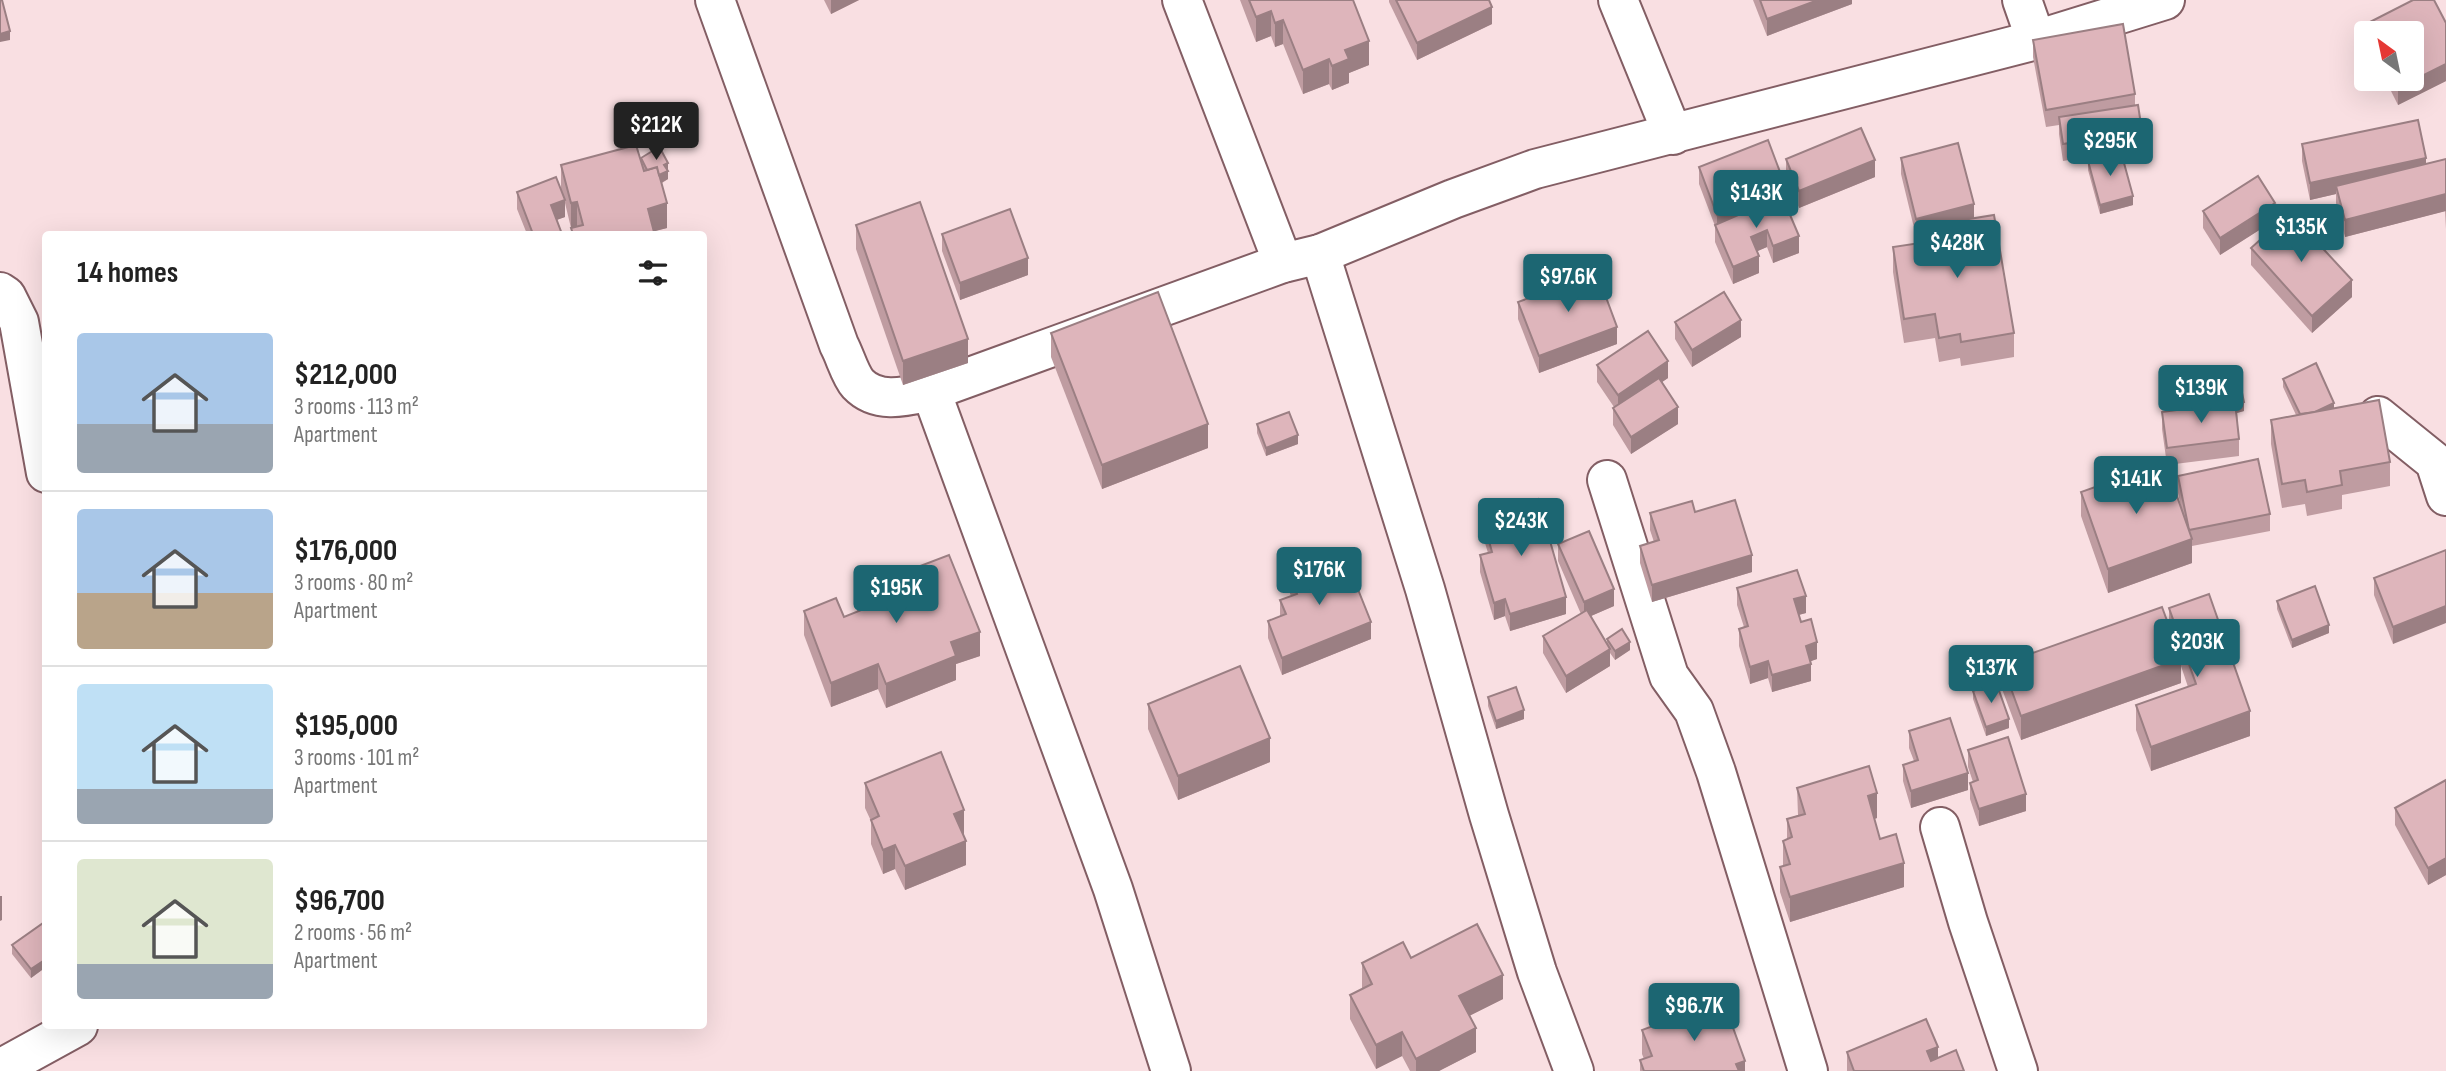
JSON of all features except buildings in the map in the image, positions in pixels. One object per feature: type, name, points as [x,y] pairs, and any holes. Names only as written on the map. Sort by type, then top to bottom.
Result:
[{"type":"street","points":[[715,0],[839,345],[858,384],[874,395],[896,399],[931,391],[1283,263],[1320,254],[1453,199],[1535,169],[2036,40],[2165,0]]},
{"type":"street","points":[[1182,0],[1283,263]]},
{"type":"street","points":[[1618,0],[1673,135]]},
{"type":"street","points":[[2022,0],[2036,40]]},
{"type":"street","points":[[1320,254],[1425,589],[1537,972],[1574,1071]]},
{"type":"street","points":[[0,292],[6,296],[19,322],[42,451]]},
{"type":"street","points":[[931,391],[1113,889],[1171,1071]]},
{"type":"street","points":[[2378,416],[2435,461],[2446,496]]},
{"type":"street","points":[[1607,480],[1669,676],[1694,710],[1716,772],[1808,1071]]},
{"type":"street","points":[[1940,827],[1968,922],[2018,1071]]},
{"type":"street","points":[[0,1069],[73,1029]]}]
